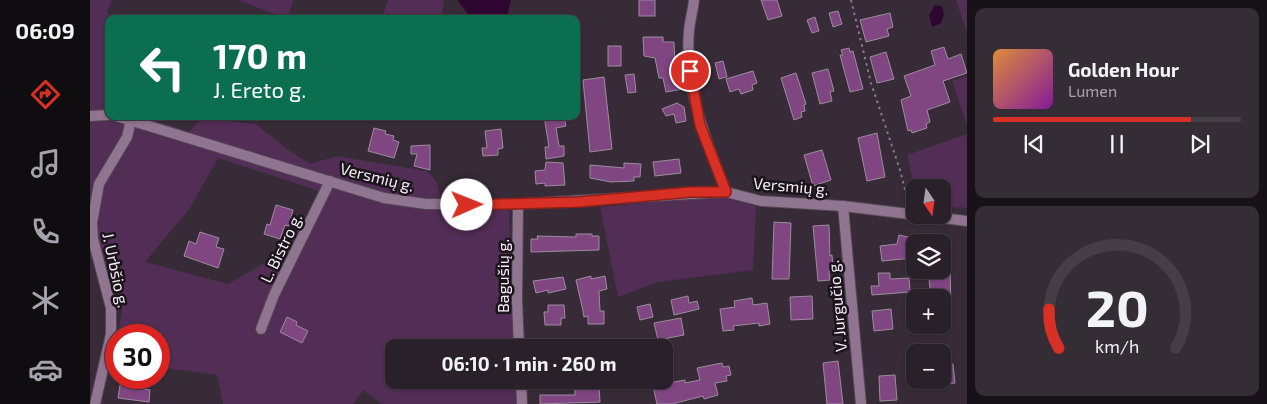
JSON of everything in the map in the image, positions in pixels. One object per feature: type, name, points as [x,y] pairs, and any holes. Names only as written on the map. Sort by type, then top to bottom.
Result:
[{"type":"street","points":[[694,0],[688,31],[694,102],[700,125],[726,192]]},
{"type":"street","points":[[90,116],[105,115]]},
{"type":"street","name":"Versmių g.","points":[[131,120],[384,198],[426,204],[518,204],[726,192],[761,201],[844,206],[906,214]]},
{"type":"street","name":"J. Urbšio g.","points":[[95,404],[111,334],[111,308],[93,238],[92,223],[99,184],[128,137],[131,120]]},
{"type":"street","name":"L. Bistro g.","points":[[261,329],[274,295],[330,181]]},
{"type":"street","name":"Bagušių g.","points":[[518,204],[519,339]]},
{"type":"street","name":"V. Jurgučio g.","points":[[844,206],[861,404]]},
{"type":"street","name":"Versmių g.","points":[[951,219],[967,221]]},
{"type":"street","points":[[521,389],[522,404]]},
{"type":"path","points":[[851,0],[871,83],[906,194]]},
{"type":"shaded area","points":[[90,0],[112,0],[107,11],[108,15],[105,15],[105,120],[154,120],[189,132],[200,120],[256,124],[287,149],[310,164],[337,156],[426,171],[437,184],[444,211],[509,210],[514,339],[385,339],[385,389],[515,389],[516,404],[382,404],[363,390],[353,404],[223,404],[217,375],[170,369],[170,324],[120,324],[122,310],[99,242],[90,245]],"holes":[[[218,158],[319,191],[289,249],[228,284],[145,262],[190,208]]]},
{"type":"shaded area","points":[[239,0],[293,0],[289,15],[277,15]]},
{"type":"shaded area","points":[[388,0],[444,0],[442,15],[383,15]]},
{"type":"shaded area","points":[[457,0],[511,0],[507,15],[469,15]]},
{"type":"shaded area","points":[[956,0],[967,0],[967,33]]},
{"type":"shaded area","points":[[935,5],[942,6],[944,14],[941,23],[932,27],[929,15]]},
{"type":"shaded area","points":[[967,76],[967,125],[952,81]]},
{"type":"shaded area","points":[[967,134],[967,208],[951,207],[951,179],[912,179],[907,155]]},
{"type":"shaded area","points":[[724,197],[756,206],[753,270],[658,282],[618,297],[600,207]]},
{"type":"building","points":[[639,0],[655,0],[655,16],[639,16]]},
{"type":"building","points":[[761,0],[777,0],[782,16],[768,20]]},
{"type":"building","points":[[838,11],[842,24],[833,27],[829,13]]},
{"type":"building","points":[[890,13],[893,27],[887,29],[889,36],[866,42],[860,20]]},
{"type":"building","points":[[815,17],[819,31],[812,33],[807,20]]},
{"type":"building","points":[[643,37],[663,37],[663,42],[674,42],[675,65],[678,65],[683,89],[666,92],[663,78],[659,78],[655,58],[644,56]]},
{"type":"building","points":[[608,46],[621,46],[621,66],[608,66]]},
{"type":"building","points":[[944,47],[948,59],[961,54],[967,73],[943,81],[950,102],[927,110],[930,122],[926,124],[927,128],[912,133],[911,130],[908,131],[901,100],[911,96],[904,76],[935,65],[931,51]]},
{"type":"building","points":[[849,48],[850,52],[853,51],[863,89],[850,92],[840,55],[843,55],[841,50]]},
{"type":"building","points":[[886,52],[894,79],[877,83],[870,57]]},
{"type":"building","points":[[723,61],[727,77],[719,79],[715,63]]},
{"type":"building","points":[[828,69],[834,91],[830,92],[832,101],[820,104],[812,73]]},
{"type":"building","points":[[753,71],[757,83],[752,85],[753,90],[741,94],[739,89],[730,92],[726,79]]},
{"type":"building","points":[[796,73],[806,104],[804,105],[805,111],[801,112],[802,117],[794,120],[781,78]]},
{"type":"building","points":[[634,74],[636,92],[628,93],[625,75]]},
{"type":"building","points":[[604,77],[612,149],[590,152],[583,80]]},
{"type":"building","points":[[677,103],[684,107],[686,121],[676,123],[674,114],[666,116],[662,109]]},
{"type":"building","points":[[545,120],[565,120],[566,126],[556,128],[559,146],[564,146],[564,156],[546,159],[545,147],[549,147]]},
{"type":"building","points":[[374,128],[386,131],[385,134],[394,136],[393,140],[399,142],[394,158],[368,151]]},
{"type":"building","points":[[501,129],[503,148],[498,149],[498,155],[483,156],[482,148],[487,148],[485,131]]},
{"type":"building","points":[[877,133],[885,177],[867,181],[858,138]]},
{"type":"building","points":[[430,145],[430,170],[414,166],[417,154],[411,154],[411,146]]},
{"type":"building","points":[[822,150],[831,180],[813,186],[804,155]]},
{"type":"building","points":[[679,159],[681,173],[655,176],[653,162]]},
{"type":"building","points":[[546,162],[563,163],[565,185],[545,186],[545,183],[536,184],[535,171],[545,170]]},
{"type":"building","points":[[624,163],[641,164],[640,177],[634,177],[634,181],[611,182],[590,178],[590,165],[624,168]]},
{"type":"building","points":[[276,205],[293,210],[289,226],[285,225],[280,239],[264,234],[267,224],[270,225]]},
{"type":"building","points":[[774,222],[791,223],[789,279],[772,279]]},
{"type":"building","points":[[829,225],[830,256],[832,255],[833,267],[829,272],[830,280],[818,281],[813,226]]},
{"type":"building","points":[[200,232],[219,238],[216,247],[224,249],[218,268],[184,256],[189,241],[196,244]]},
{"type":"building","points":[[576,234],[599,236],[599,250],[531,252],[531,239],[538,239],[537,236],[576,237]]},
{"type":"building","points":[[899,235],[906,236],[906,259],[882,261],[880,246],[897,244]]},
{"type":"building","points":[[878,273],[890,273],[890,279],[909,279],[910,289],[906,289],[906,292],[872,295],[871,286],[879,286]]},
{"type":"building","points":[[591,276],[591,279],[605,276],[607,289],[599,291],[600,311],[604,311],[604,324],[588,324],[588,316],[584,317],[576,280]]},
{"type":"building","points":[[563,277],[566,289],[548,293],[548,290],[536,293],[533,281]]},
{"type":"building","points":[[929,279],[950,279],[951,289],[930,289]]},
{"type":"building","points":[[688,296],[689,303],[697,301],[699,309],[674,315],[671,300]]},
{"type":"building","points":[[812,296],[813,319],[791,320],[790,297]]},
{"type":"building","points":[[752,298],[753,305],[767,303],[770,324],[759,326],[759,323],[733,326],[734,330],[723,331],[720,309],[735,307],[734,301]]},
{"type":"building","points":[[650,304],[653,317],[640,320],[637,307]]},
{"type":"building","points":[[548,305],[564,305],[565,318],[561,318],[561,325],[545,325],[544,312],[548,312]]},
{"type":"building","points":[[891,309],[893,329],[874,331],[872,311]]},
{"type":"building","points":[[287,317],[297,322],[296,325],[308,331],[302,343],[280,332]]},
{"type":"building","points":[[681,318],[684,335],[658,339],[654,323]]},
{"type":"building","points":[[838,361],[843,404],[827,404],[823,363]]},
{"type":"building","points":[[722,363],[723,367],[729,366],[731,375],[726,376],[727,381],[715,383],[718,395],[704,399],[703,396],[672,404],[657,404],[654,389],[673,389],[673,382],[685,380],[685,383],[700,380],[697,368]]},
{"type":"building","points":[[951,364],[953,364],[955,383],[951,383]]},
{"type":"building","points":[[895,375],[897,400],[880,401],[879,376]]},
{"type":"building","points":[[119,389],[150,390],[149,402],[118,398]]},
{"type":"building","points":[[575,389],[599,389],[600,402],[540,404],[540,395],[575,395]]},
{"type":"route","points":[[467,205],[579,202],[691,192],[726,192],[700,125],[694,102],[690,71]]}]
